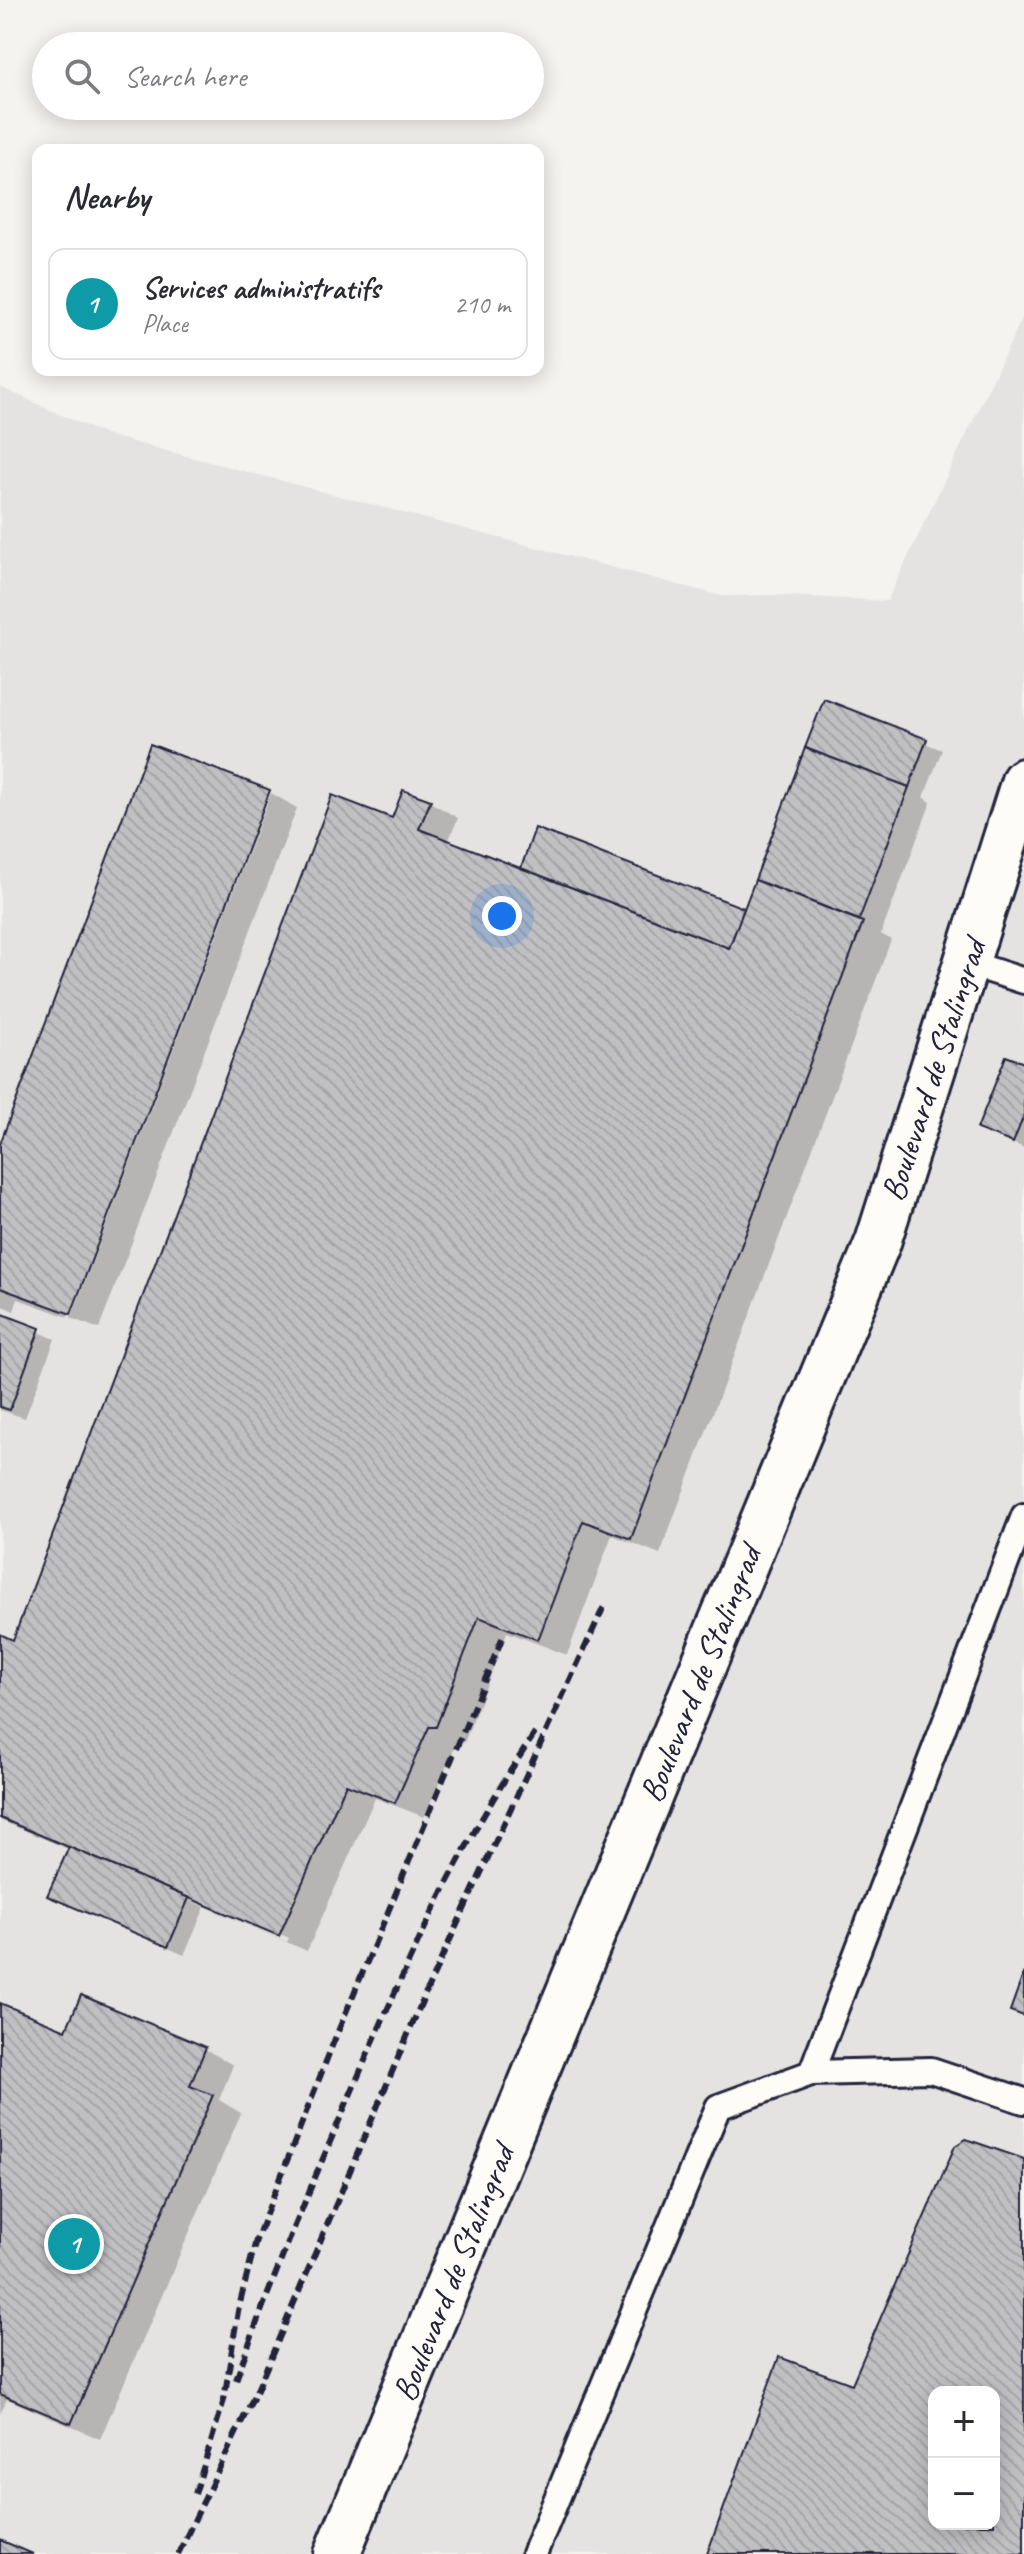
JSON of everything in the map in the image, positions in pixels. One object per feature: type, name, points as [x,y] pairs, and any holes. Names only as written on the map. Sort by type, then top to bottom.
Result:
[{"type":"main road","name":"Boulevard de Stalingrad","points":[[337,2554],[878,1242],[1024,781]]},
{"type":"lane","points":[[968,963],[1024,981]]},
{"type":"lane","points":[[811,2073],[1024,1516]]},
{"type":"lane","points":[[534,2554],[718,2107],[811,2073],[931,2070],[1024,2101]]},
{"type":"shaded area","points":[[1024,314],[1024,2554],[0,2554],[0,387],[106,435],[722,596],[773,595],[887,601]]},
{"type":"building","points":[[824,699],[927,739],[909,787],[805,748]]},
{"type":"building","points":[[150,744],[270,790],[71,1314],[0,1288],[0,1144]]},
{"type":"building","points":[[805,748],[909,787],[859,920],[755,880]]},
{"type":"building","points":[[403,790],[431,800],[419,829],[729,948],[755,880],[863,922],[631,1539],[583,1521],[538,1640],[479,1617],[436,1727],[429,1727],[395,1803],[346,1784],[279,1936],[0,1818],[0,1634],[13,1640],[332,795],[392,818]]},
{"type":"building","points":[[535,828],[744,908],[729,948],[521,868]]},
{"type":"building","points":[[1006,1056],[1024,1063],[1024,1115],[1013,1143],[977,1129]]},
{"type":"building","points":[[0,1313],[40,1328],[10,1410],[0,1407]]},
{"type":"building","points":[[69,1847],[189,1898],[168,1947],[47,1896]]},
{"type":"building","points":[[1024,1972],[1024,2016],[1010,2011]]},
{"type":"building","points":[[81,1995],[206,2047],[190,2086],[213,2095],[71,2424],[0,2394],[0,2003],[66,2030]]},
{"type":"building","points":[[966,2139],[1024,2159],[1024,2554],[707,2554],[779,2357],[852,2384],[955,2146]]},
{"type":"building","points":[[0,2540],[33,2554],[0,2554]]},
{"type":"railway","points":[[178,2554],[257,2390],[426,1992],[606,1602]]},
{"type":"railway","points":[[195,2494],[224,2400],[238,2311],[256,2240],[334,2041],[504,1634]]},
{"type":"railway","points":[[236,2380],[311,2187],[420,1939],[486,1811],[538,1729]]},
{"type":"place","name":"Services administratifs","points":[[74,2244]]}]
